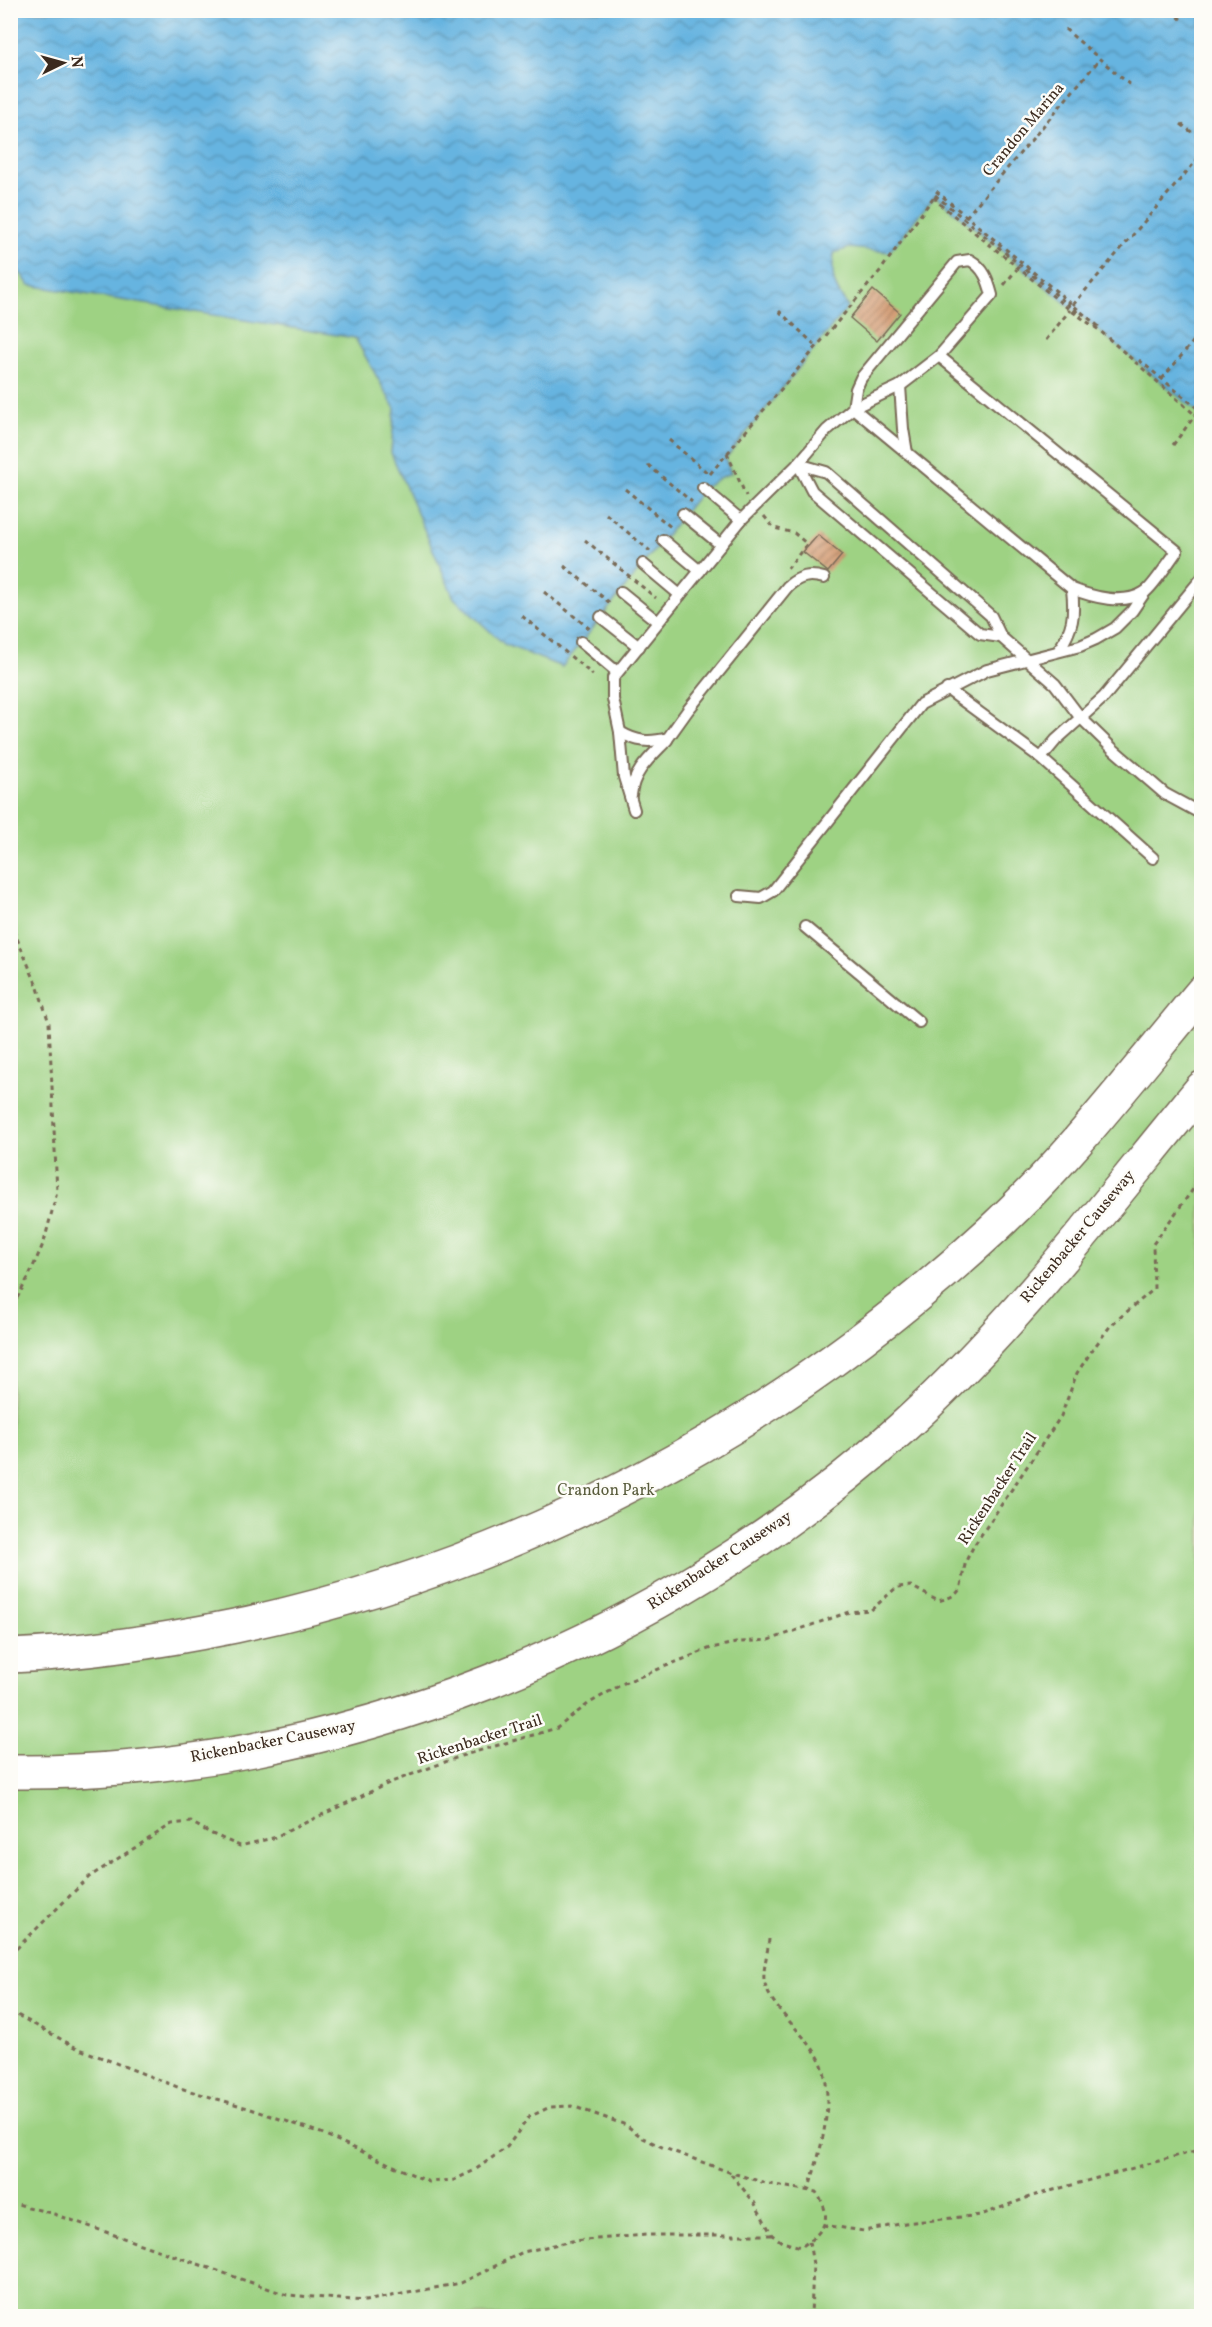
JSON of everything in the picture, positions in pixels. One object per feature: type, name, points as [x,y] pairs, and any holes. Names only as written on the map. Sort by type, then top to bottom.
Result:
[{"type":"main road","points":[[10,1656],[93,1648],[186,1635],[272,1618],[346,1598],[457,1563],[514,1540],[564,1518],[674,1463],[828,1365],[944,1273],[994,1229],[1048,1173],[1107,1106],[1202,992]]},
{"type":"main road","name":"Rickenbacker Causeway","points":[[10,1772],[71,1771],[160,1763],[243,1751],[328,1733],[386,1717],[482,1685],[542,1660],[660,1602],[743,1550],[800,1510],[903,1428],[989,1341],[1202,1088]]},
{"type":"lane","points":[[824,578],[810,575],[798,578],[788,586],[759,621],[668,738],[640,767],[632,783],[631,798],[634,810],[624,777],[620,732],[613,699],[613,678],[741,520],[798,464],[826,430],[853,408],[900,386],[939,356],[992,295],[980,265],[970,260],[957,262],[861,378],[856,389],[853,408]]},
{"type":"lane","points":[[739,896],[761,898],[773,891],[921,704],[987,670],[1010,666],[1059,650],[1080,646],[1115,628],[1132,611],[1177,551],[939,356]]},
{"type":"lane","points":[[900,386],[907,453]]},
{"type":"lane","points":[[853,408],[1072,589],[1103,600],[1125,598],[1145,592]]},
{"type":"lane","points":[[798,464],[826,472],[991,616],[1001,637],[1055,684],[1080,717],[1114,750],[1157,788],[1202,814]]},
{"type":"lane","points":[[798,464],[812,491],[981,634],[1001,637]]},
{"type":"lane","points":[[703,488],[741,520]]},
{"type":"lane","points":[[683,514],[722,545]]},
{"type":"lane","points":[[663,540],[700,571]]},
{"type":"lane","points":[[643,564],[680,595]]},
{"type":"lane","points":[[1041,758],[1056,740],[1104,697],[1202,578]]},
{"type":"lane","points":[[1059,650],[1071,632],[1075,610],[1072,589]]},
{"type":"lane","points":[[621,592],[658,622]]},
{"type":"lane","points":[[601,617],[639,647]]},
{"type":"lane","points":[[581,642],[617,672]]},
{"type":"lane","points":[[947,689],[1041,758],[1153,858]]},
{"type":"lane","points":[[620,732],[632,740],[645,742],[668,738]]},
{"type":"lane","points":[[805,927],[919,1022]]},
{"type":"path","points":[[1171,10],[1183,21]]},
{"type":"path","points":[[1065,29],[1130,85]]},
{"type":"path","name":"Crandon Marina","points":[[966,217],[1100,59]]},
{"type":"path","points":[[1181,123],[1202,140]]},
{"type":"path","points":[[1073,305],[1202,154]]},
{"type":"path","points":[[936,193],[966,217],[1098,326],[1099,330],[936,193]]},
{"type":"path","points":[[992,295],[1001,289],[1022,263]]},
{"type":"path","points":[[1046,340],[1070,310]]},
{"type":"path","points":[[779,311],[816,346]]},
{"type":"path","points":[[1162,379],[1202,331]]},
{"type":"path","points":[[1139,360],[1200,411],[1173,445]]},
{"type":"path","points":[[669,440],[719,482]]},
{"type":"path","points":[[710,474],[727,453],[744,494],[774,528],[794,533],[807,544],[785,572]]},
{"type":"path","points":[[648,465],[700,508]]},
{"type":"path","points":[[626,489],[678,533]]},
{"type":"path","points":[[606,514],[657,557]]},
{"type":"path","points":[[585,540],[656,598]]},
{"type":"path","points":[[564,566],[617,609]]},
{"type":"path","points":[[544,592],[597,635]]},
{"type":"path","points":[[522,616],[593,675]]},
{"type":"path","points":[[10,922],[39,988],[49,1023],[57,1192],[44,1242],[10,1311]]},
{"type":"path","name":"Rickenbacker Trail","points":[[10,1955],[89,1877],[172,1824],[191,1822],[240,1846],[273,1838],[389,1783],[461,1756],[557,1728],[588,1704],[624,1683],[711,1648],[741,1642],[769,1640],[849,1612],[871,1610],[897,1587],[911,1586],[938,1601],[951,1598],[959,1591],[965,1565],[974,1547],[1060,1416],[1077,1373],[1111,1325],[1154,1289],[1153,1244],[1202,1177]]},
{"type":"path","points":[[769,1939],[764,1981],[774,2002],[823,2067],[826,2094],[825,2128],[808,2191]]},
{"type":"path","points":[[10,2011],[77,2048],[180,2088],[321,2133],[429,2182],[454,2180],[475,2170],[507,2147],[529,2117],[550,2107],[572,2106],[626,2125],[643,2138],[664,2148],[729,2172],[769,2184],[816,2192],[823,2203],[826,2216],[819,2235],[801,2247],[782,2242],[772,2235],[754,2202],[729,2172]]},
{"type":"path","points":[[823,2225],[864,2231],[904,2223],[981,2215],[1032,2196],[1202,2149]]},
{"type":"path","points":[[10,2202],[54,2214],[287,2295],[365,2301],[461,2283],[523,2252],[572,2241],[646,2235],[772,2235]]},
{"type":"path","points":[[809,2242],[813,2264],[811,2316]]},
{"type":"green space","name":"Crandon Park","points":[[935,195],[1201,414],[1201,2316],[11,2316],[11,260],[355,338],[395,408],[391,452],[454,597],[703,488],[731,472],[725,459],[848,306],[834,281],[834,253]]},
{"type":"water","points":[[10,11],[1201,11],[1201,415],[935,195],[889,252],[849,248],[834,253],[834,282],[848,307],[725,459],[731,473],[703,489],[562,667],[504,644],[454,598],[391,453],[395,409],[355,338],[29,285],[11,260]]},
{"type":"building","points":[[873,290],[900,313],[877,341],[850,318]]},
{"type":"building","points":[[818,535],[842,555],[828,572],[803,552]]}]
